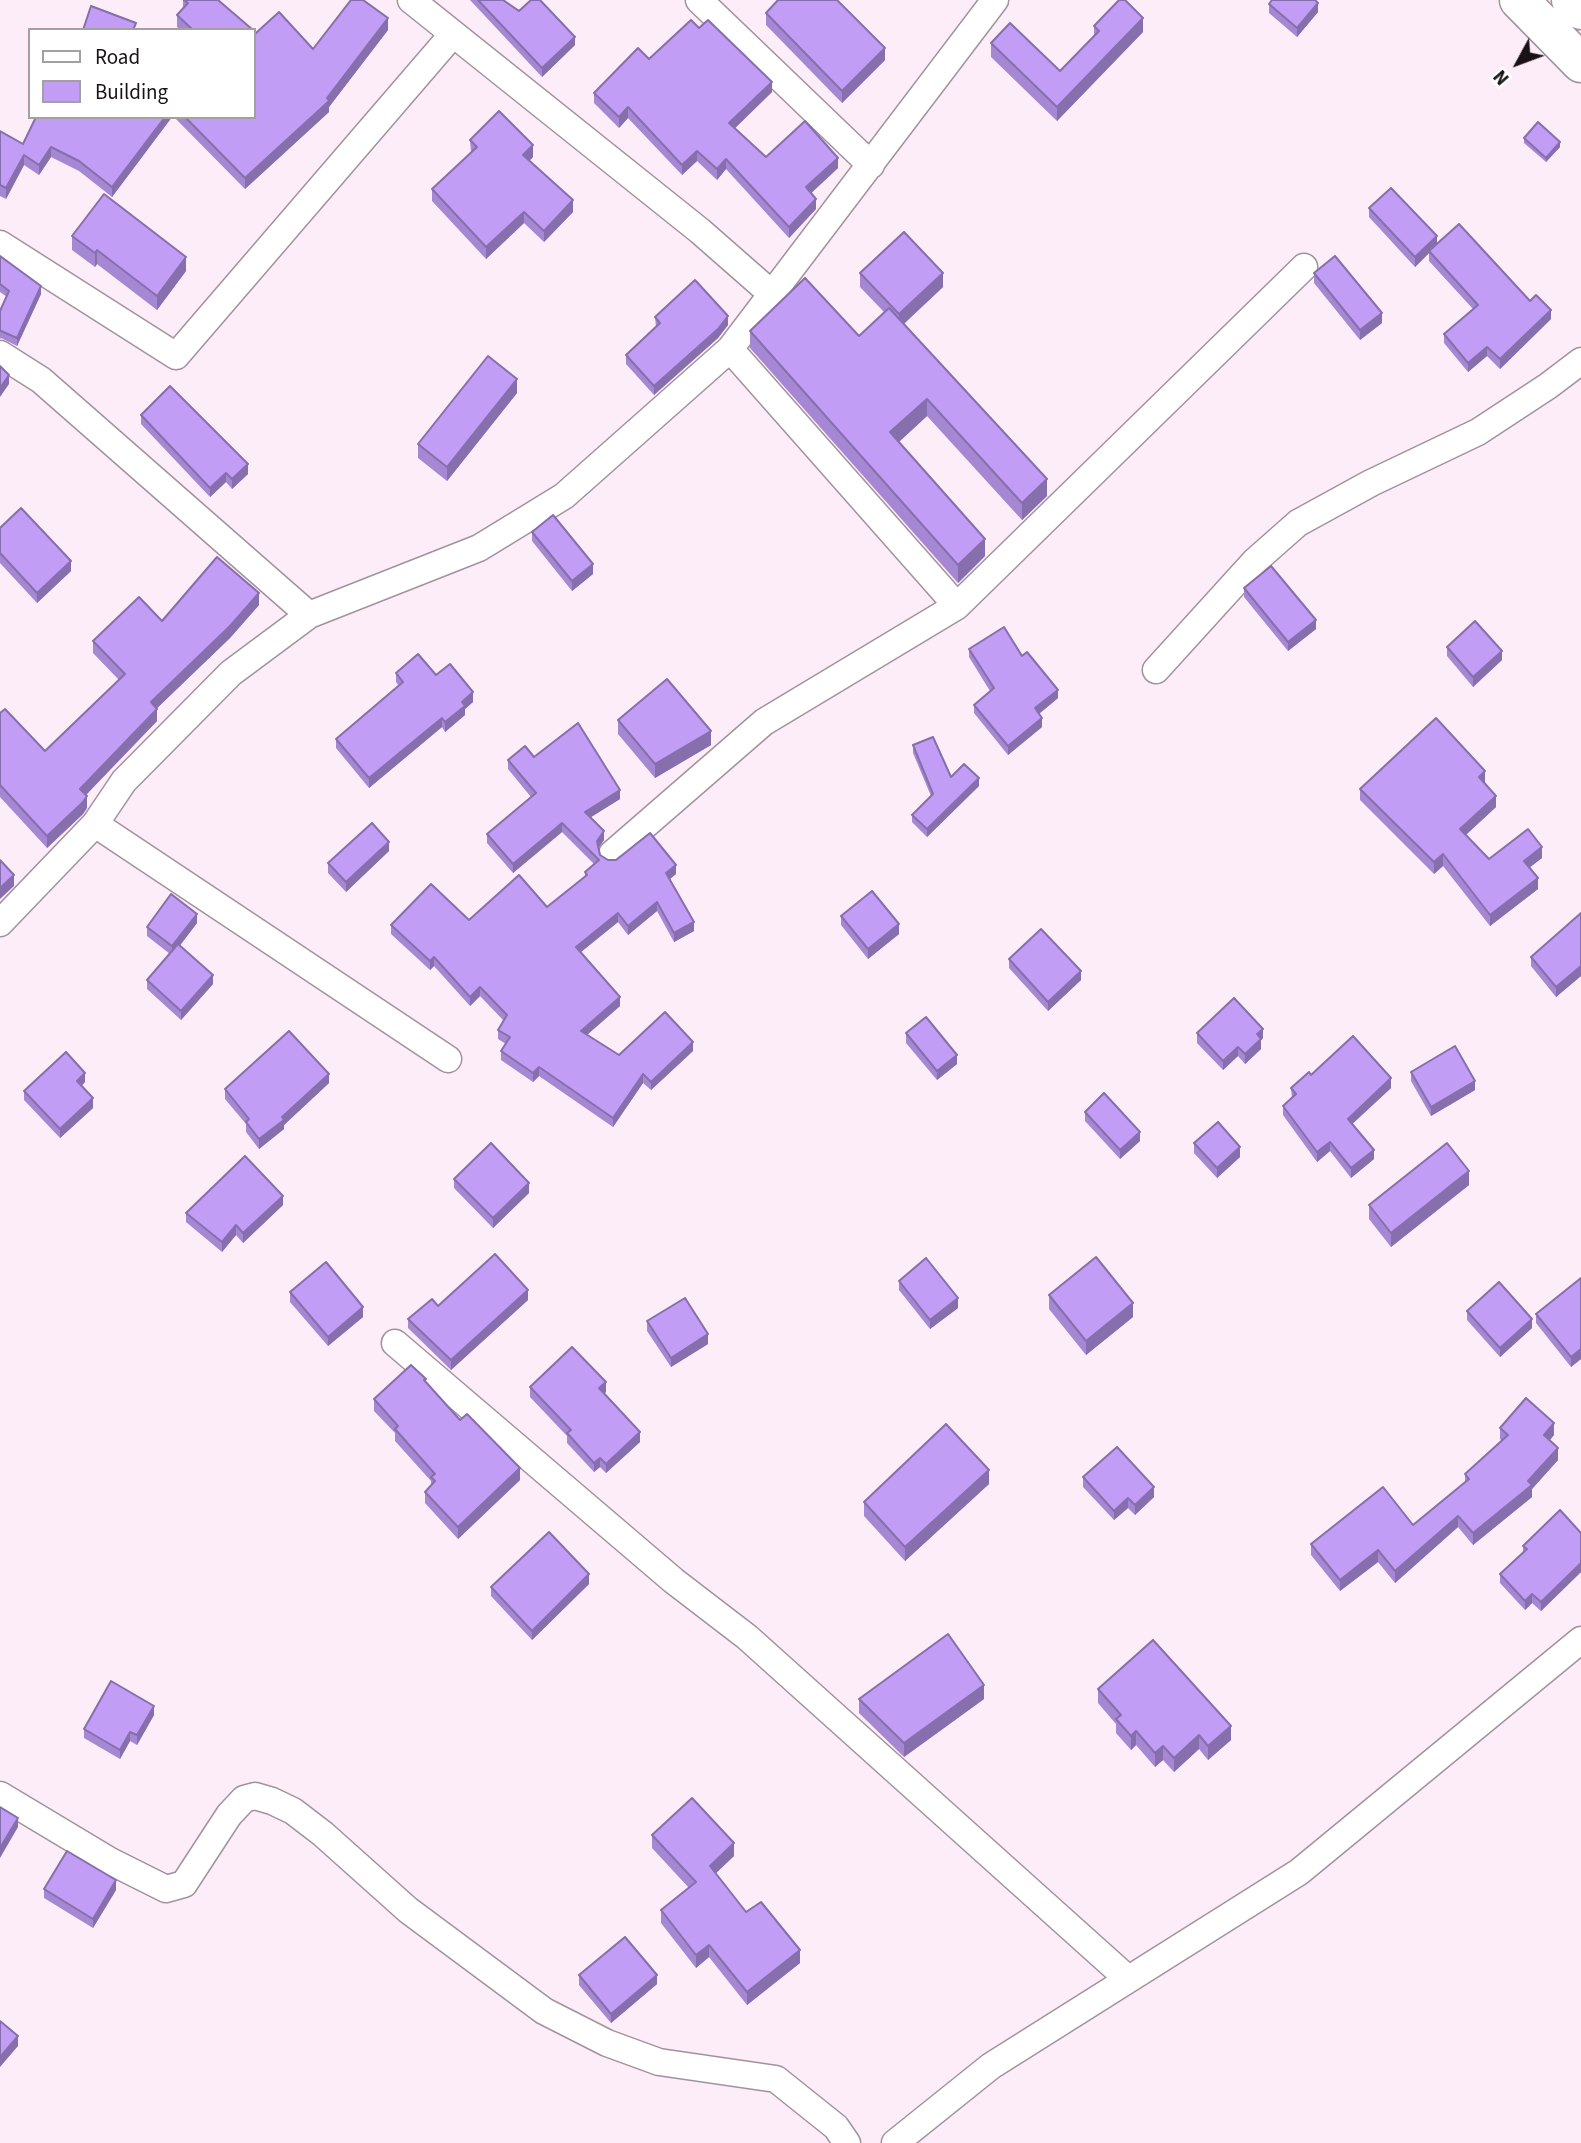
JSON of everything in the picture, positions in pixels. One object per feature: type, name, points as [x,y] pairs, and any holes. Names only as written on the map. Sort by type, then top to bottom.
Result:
[{"type":"highway","points":[[1519,0],[1581,63]]},
{"type":"highway","points":[[1571,0],[1581,10]]},
{"type":"street","points":[[411,0],[701,231],[773,295]]},
{"type":"street","points":[[699,0],[871,165]]},
{"type":"street","points":[[0,923],[95,824],[124,781],[231,673],[309,615],[479,548],[564,496],[730,349],[995,0]]},
{"type":"street","points":[[0,244],[176,356],[453,34]]},
{"type":"street","points":[[612,854],[764,722],[957,606],[1304,267]]},
{"type":"street","points":[[730,349],[957,606]]},
{"type":"street","points":[[0,354],[41,380],[309,615]]},
{"type":"street","points":[[1156,670],[1255,561],[1298,523],[1370,483],[1478,432],[1581,361]]},
{"type":"street","points":[[95,824],[448,1059]]},
{"type":"street","points":[[395,1343],[674,1581],[747,1637],[1128,1979]]},
{"type":"street","points":[[895,2143],[991,2066],[1299,1872],[1581,1640]]},
{"type":"street","points":[[0,1795],[110,1861],[166,1889],[184,1884],[229,1815],[244,1799],[255,1796],[272,1801],[303,1818],[408,1910],[544,2011],[607,2043],[659,2063],[776,2080],[836,2127],[846,2143]]},
{"type":"building","points":[[184,0],[218,0],[251,28],[191,28],[177,15],[188,3]]},
{"type":"building","points":[[351,0],[363,0],[388,18],[327,98],[329,101],[245,178],[187,119],[256,119],[256,33],[279,12],[313,49]]},
{"type":"building","points":[[478,0],[503,0],[519,11],[531,0],[540,0],[575,37],[542,68]]},
{"type":"building","points":[[778,0],[837,0],[885,48],[842,91],[766,13]]},
{"type":"building","points":[[1119,0],[1125,0],[1143,18],[1057,107],[991,43],[1010,23],[1060,71],[1099,31],[1094,26]]},
{"type":"building","points":[[1272,0],[1315,0],[1318,3],[1297,28],[1269,4]]},
{"type":"building","points":[[91,6],[136,23],[134,28],[84,28]]},
{"type":"building","points":[[691,20],[699,28],[708,20],[772,82],[729,123],[766,157],[805,121],[838,158],[806,187],[816,199],[789,227],[726,159],[717,169],[697,151],[682,165],[628,107],[619,117],[594,93],[638,48],[649,59]]},
{"type":"building","points":[[499,111],[533,145],[523,155],[573,200],[544,231],[524,212],[486,247],[432,189],[477,147],[470,140]]},
{"type":"building","points":[[35,119],[163,119],[112,187],[79,161],[51,147],[39,165],[24,155],[6,188],[0,185],[0,131],[23,144]]},
{"type":"building","points":[[1538,122],[1560,142],[1546,158],[1524,138]]},
{"type":"building","points":[[1391,188],[1437,236],[1415,257],[1369,208]]},
{"type":"building","points":[[104,194],[186,257],[157,296],[97,250],[95,253],[72,236]]},
{"type":"building","points":[[1459,224],[1530,301],[1536,295],[1551,310],[1500,359],[1487,347],[1468,363],[1444,334],[1478,305],[1429,251]]},
{"type":"building","points":[[904,232],[943,273],[899,314],[860,273]]},
{"type":"building","points":[[0,256],[41,286],[17,338],[0,331],[0,311],[9,291],[0,284]]},
{"type":"building","points":[[1335,256],[1382,313],[1360,330],[1314,273]]},
{"type":"building","points":[[805,278],[859,336],[889,308],[1047,479],[1022,503],[927,399],[890,432],[985,539],[958,565],[750,331]]},
{"type":"building","points":[[695,280],[728,316],[718,329],[654,386],[626,355],[660,323],[655,317]]},
{"type":"building","points":[[488,356],[517,379],[447,467],[418,444]]},
{"type":"building","points":[[0,366],[9,375],[0,388]]},
{"type":"building","points":[[170,386],[248,464],[232,479],[226,473],[210,488],[141,415]]},
{"type":"building","points":[[21,508],[71,561],[37,593],[0,553],[0,528]]},
{"type":"building","points":[[553,515],[593,564],[572,581],[532,532]]},
{"type":"building","points":[[217,557],[259,593],[230,626],[151,702],[157,709],[80,789],[87,796],[83,802],[47,836],[0,785],[0,713],[5,709],[45,751],[125,674],[93,641],[139,597],[162,621]]},
{"type":"building","points":[[1271,566],[1316,620],[1288,642],[1244,588]]},
{"type":"building","points":[[1475,621],[1502,651],[1473,677],[1447,647]]},
{"type":"building","points":[[1004,627],[1022,656],[1027,652],[1058,690],[1035,708],[1042,718],[1008,746],[974,705],[994,688],[969,649]]},
{"type":"building","points":[[418,654],[436,675],[450,664],[473,692],[462,702],[465,706],[445,722],[442,718],[369,778],[336,739],[403,682],[396,673]]},
{"type":"building","points":[[667,679],[711,731],[655,764],[618,720]]},
{"type":"building","points":[[1436,718],[1485,771],[1479,777],[1496,796],[1460,829],[1489,859],[1528,829],[1542,847],[1524,861],[1538,878],[1490,915],[1443,854],[1434,862],[1360,789]]},
{"type":"building","points":[[578,723],[620,790],[585,812],[604,831],[597,841],[600,855],[608,860],[616,860],[650,833],[676,865],[666,873],[694,922],[674,933],[657,902],[628,926],[618,913],[576,947],[620,997],[581,1031],[619,1055],[665,1012],[693,1042],[651,1082],[643,1074],[613,1118],[539,1067],[533,1073],[501,1051],[510,1037],[498,1030],[507,1015],[480,987],[470,997],[434,957],[430,961],[391,925],[431,884],[469,920],[519,875],[547,907],[587,875],[585,872],[599,860],[562,823],[513,864],[487,834],[536,793],[508,760],[525,746],[534,757]]},
{"type":"building","points":[[933,737],[951,777],[964,764],[979,778],[927,829],[912,815],[933,794],[913,745]]},
{"type":"building","points":[[372,823],[389,842],[346,882],[328,863]]},
{"type":"building","points":[[0,860],[14,875],[0,888]]},
{"type":"building","points":[[872,891],[899,924],[868,949],[841,916]]},
{"type":"building","points":[[171,894],[197,914],[172,946],[147,927]]},
{"type":"building","points":[[1581,913],[1581,966],[1556,987],[1531,957]]},
{"type":"building","points":[[1041,929],[1081,971],[1048,1002],[1009,959]]},
{"type":"building","points":[[178,944],[213,975],[181,1011],[147,980]]},
{"type":"building","points":[[1234,998],[1263,1029],[1257,1034],[1261,1039],[1245,1054],[1238,1047],[1223,1061],[1197,1033]]},
{"type":"building","points":[[926,1017],[957,1055],[937,1071],[906,1033]]},
{"type":"building","points":[[289,1031],[329,1074],[282,1117],[284,1120],[259,1139],[246,1122],[249,1119],[225,1089]]},
{"type":"building","points":[[1353,1036],[1391,1078],[1348,1119],[1374,1150],[1351,1168],[1330,1142],[1317,1152],[1283,1106],[1296,1094],[1291,1088],[1309,1072],[1311,1075]]},
{"type":"building","points":[[1455,1046],[1475,1081],[1431,1107],[1411,1072]]},
{"type":"building","points":[[66,1052],[85,1073],[77,1081],[93,1098],[60,1129],[24,1091]]},
{"type":"building","points":[[1104,1093],[1140,1132],[1120,1150],[1085,1112]]},
{"type":"building","points":[[1218,1122],[1240,1147],[1217,1168],[1194,1143]]},
{"type":"building","points":[[491,1143],[529,1183],[493,1218],[454,1179]]},
{"type":"building","points":[[1447,1143],[1469,1171],[1391,1233],[1369,1205]]},
{"type":"building","points":[[245,1156],[283,1196],[243,1233],[236,1225],[222,1242],[186,1213]]},
{"type":"building","points":[[495,1254],[528,1290],[451,1360],[408,1319],[432,1299],[438,1306]]},
{"type":"building","points":[[1096,1257],[1133,1303],[1086,1341],[1049,1295]]},
{"type":"building","points":[[926,1258],[958,1298],[930,1320],[899,1281]]},
{"type":"building","points":[[326,1262],[363,1307],[328,1337],[290,1292]]},
{"type":"building","points":[[1581,1278],[1581,1349],[1571,1357],[1536,1314]]},
{"type":"building","points":[[1499,1282],[1532,1319],[1500,1348],[1467,1311]]},
{"type":"building","points":[[685,1298],[708,1334],[671,1358],[647,1321]]},
{"type":"building","points":[[572,1347],[606,1382],[599,1388],[640,1432],[606,1464],[600,1458],[594,1463],[567,1433],[571,1430],[530,1387]]},
{"type":"building","points":[[411,1365],[460,1420],[467,1414],[520,1468],[458,1527],[425,1492],[435,1481],[431,1477],[435,1474],[395,1429],[398,1426],[374,1399]]},
{"type":"building","points":[[1526,1398],[1554,1423],[1544,1435],[1558,1448],[1528,1481],[1532,1485],[1473,1533],[1458,1516],[1395,1571],[1378,1550],[1340,1580],[1311,1544],[1383,1487],[1413,1525],[1469,1479],[1465,1474],[1508,1435],[1500,1428]]},
{"type":"building","points":[[946,1424],[989,1470],[905,1547],[864,1502]]},
{"type":"building","points":[[1117,1447],[1154,1487],[1135,1505],[1128,1498],[1114,1511],[1083,1477]]},
{"type":"building","points":[[1560,1510],[1581,1533],[1581,1563],[1541,1602],[1532,1594],[1525,1601],[1500,1574],[1527,1549],[1523,1546]]},
{"type":"building","points":[[549,1532],[589,1574],[532,1631],[491,1587]]},
{"type":"building","points":[[948,1634],[984,1685],[904,1743],[859,1699]]},
{"type":"building","points":[[1153,1640],[1231,1726],[1208,1746],[1199,1735],[1174,1758],[1163,1746],[1155,1753],[1136,1731],[1131,1736],[1116,1719],[1121,1715],[1098,1689]]},
{"type":"building","points":[[111,1681],[154,1706],[137,1735],[130,1732],[120,1750],[84,1729]]},
{"type":"building","points":[[692,1798],[734,1843],[710,1866],[746,1912],[761,1902],[800,1950],[747,1992],[709,1945],[696,1955],[661,1910],[696,1882],[652,1835]]},
{"type":"building","points":[[0,1807],[18,1818],[0,1848]]},
{"type":"building","points":[[67,1851],[116,1880],[93,1919],[44,1889]]},
{"type":"building","points":[[625,1937],[657,1975],[611,2014],[579,1975]]},
{"type":"building","points":[[0,2021],[18,2036],[0,2057]]}]
